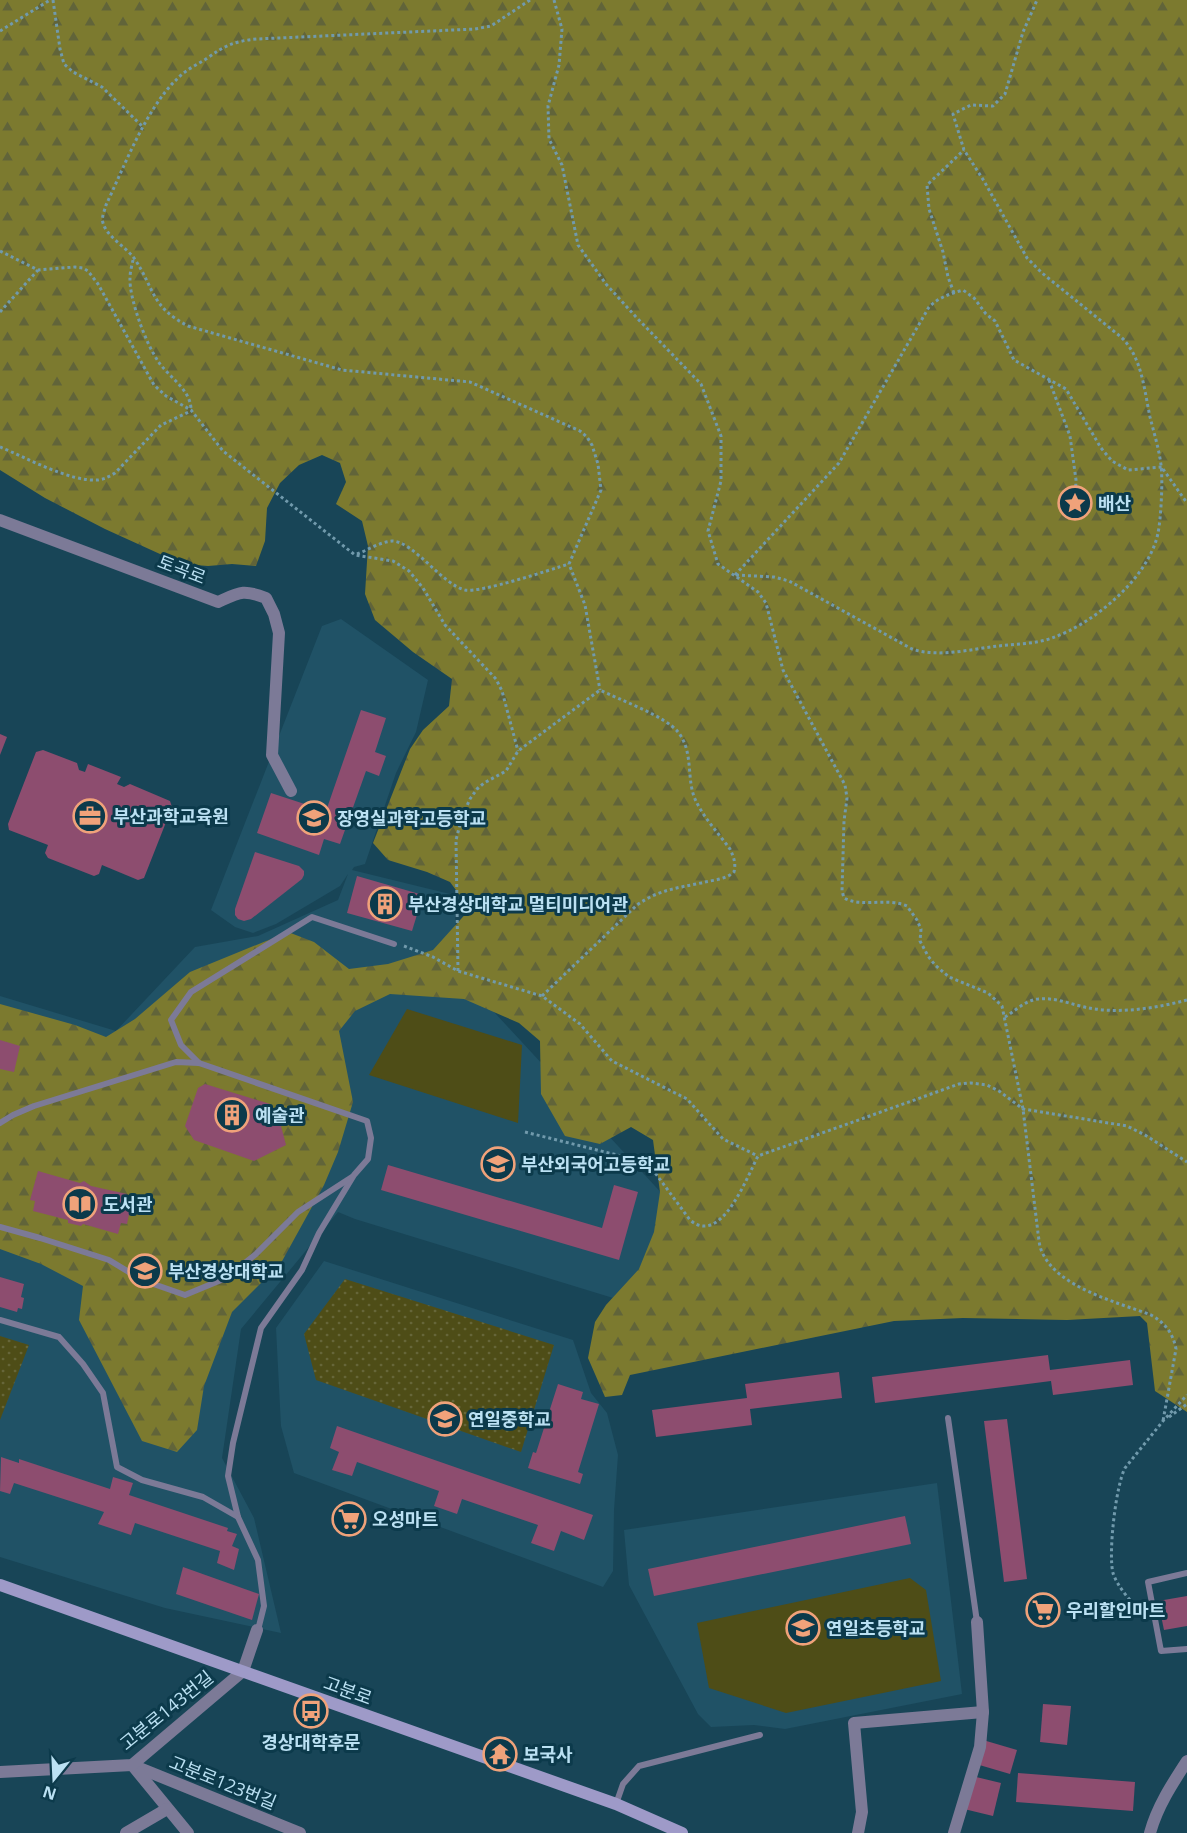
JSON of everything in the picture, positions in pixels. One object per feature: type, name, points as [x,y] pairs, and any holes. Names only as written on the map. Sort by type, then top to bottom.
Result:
[{"type":"main road","name":"고분로","points":[[0,1586],[616,1804],[674,1831]]},
{"type":"street","name":"토곡로","points":[[0,520],[218,602],[240,592],[266,598],[279,633],[272,755],[291,791]]},
{"type":"street","points":[[954,1833],[980,1747],[983,1712],[977,1622]]},
{"type":"street","points":[[243,1671],[257,1630]]},
{"type":"street","name":"고분로143번길","points":[[0,1772],[132,1765],[243,1671]]},
{"type":"street","points":[[858,1833],[862,1812],[854,1723],[983,1712]]},
{"type":"street","points":[[1150,1833],[1153,1821],[1187,1761]]},
{"type":"street","points":[[132,1765],[188,1833]]},
{"type":"street","name":"고분로123번길","points":[[132,1765],[300,1833]]},
{"type":"street","points":[[126,1833],[167,1809]]},
{"type":"lane","points":[[199,1063],[181,1045],[171,1020],[191,992],[312,917],[394,944]]},
{"type":"lane","points":[[0,1123],[34,1106],[176,1062],[199,1063],[367,1121],[371,1138],[368,1159],[354,1175],[319,1233],[302,1270],[261,1328],[232,1443],[228,1476],[238,1517],[258,1560],[264,1606],[257,1630]]},
{"type":"lane","points":[[0,1227],[109,1260],[142,1280],[185,1295],[226,1278],[256,1254],[298,1212],[354,1175]]},
{"type":"lane","points":[[0,1320],[59,1337],[83,1364],[103,1393],[117,1467],[142,1480],[203,1497],[238,1517]]},
{"type":"lane","points":[[948,1418],[977,1622]]},
{"type":"lane","points":[[1187,1573],[1149,1582],[1161,1651],[1187,1649]]},
{"type":"lane","points":[[616,1804],[623,1784],[639,1766],[760,1735]]},
{"type":"path","points":[[0,31],[52,0],[64,64],[73,72],[102,87],[143,127]]},
{"type":"path","points":[[530,0],[491,26],[475,29],[234,42],[176,80],[165,92],[143,127],[106,205],[102,219],[107,230],[133,258],[162,308],[173,318],[188,326],[342,370],[470,382],[580,431],[587,437],[598,464],[601,490],[569,564],[585,605],[600,690]]},
{"type":"path","points":[[554,0],[562,30],[559,65],[548,106],[549,139],[562,165],[578,245],[606,284],[628,309],[701,384],[721,436],[722,481],[708,531],[718,564],[758,592],[766,603],[783,670],[845,785],[847,798],[844,821],[842,891],[844,898],[853,902],[892,902],[907,906],[917,920],[921,929],[920,941],[935,966],[949,977],[994,997],[1002,1006],[1023,1109],[1042,1252],[1071,1282],[1151,1315],[1166,1326],[1176,1348],[1163,1421]]},
{"type":"path","points":[[735,575],[789,580],[903,644],[922,652],[945,652],[1050,639],[1096,615],[1124,589],[1144,565],[1155,544],[1158,532],[1162,467],[1139,368],[1132,349],[1121,337],[1042,273],[1027,258],[964,150],[953,114],[971,105],[993,106],[1005,94],[1023,32],[1037,0]]},
{"type":"path","points":[[954,293],[929,209],[927,185],[964,150]]},
{"type":"path","points":[[0,251],[38,270],[75,267],[88,271],[98,284],[154,385],[166,396],[191,411],[223,451],[355,555],[393,561],[402,565],[423,588],[445,625],[496,679],[502,691],[518,751]]},
{"type":"path","points":[[133,258],[131,290],[145,337],[159,363],[186,394],[191,404],[191,411]]},
{"type":"path","points":[[0,312],[38,270]]},
{"type":"path","points":[[735,575],[838,463],[935,300],[963,290],[974,298],[986,314],[995,321],[1014,360],[1066,388],[1101,448],[1112,461],[1128,470],[1162,467]]},
{"type":"path","points":[[1048,378],[1070,436],[1076,480],[1075,502]]},
{"type":"path","points":[[0,447],[70,476],[99,480],[115,473],[161,425],[191,411]]},
{"type":"path","points":[[1162,467],[1187,503]]},
{"type":"path","points":[[355,555],[383,543],[398,542],[454,585],[468,590],[477,590],[569,564]]},
{"type":"path","points":[[459,970],[457,830],[470,800],[477,789],[506,771],[518,751],[600,690]]},
{"type":"path","points":[[542,996],[637,905],[650,896],[724,878],[734,872],[734,858],[730,849],[695,799],[688,752],[678,732],[663,720],[600,690]]},
{"type":"path","points":[[394,944],[426,954],[459,970],[542,996],[580,1024],[612,1061],[687,1100],[723,1138],[758,1156]]},
{"type":"path","points":[[1005,1017],[1025,1004],[1038,999],[1050,999],[1101,1010],[1149,1008],[1187,1000]]},
{"type":"path","points":[[525,1132],[625,1157],[644,1164],[656,1174],[690,1220],[701,1227],[714,1223],[726,1214],[758,1156],[959,1084],[987,1085],[1023,1109],[1127,1126],[1187,1162]]},
{"type":"path","points":[[1155,1616],[1137,1609],[1116,1581],[1112,1570],[1117,1489],[1120,1476],[1125,1468],[1187,1395]]},
{"type":"path","points":[[1163,1421],[1187,1404]]},
{"type":"shaded area","name":"부산경상대학교","points":[[341,619],[428,680],[416,732],[396,773],[365,864],[354,867],[352,870],[454,895],[458,973],[667,1199],[636,1305],[338,1212],[241,1329],[222,1458],[254,1518],[281,1633],[165,1608],[0,1557],[0,996],[116,1031],[195,947],[258,936],[338,900],[348,874],[340,886],[276,924],[253,933],[235,927],[211,910],[322,626]]},
{"type":"shaded area","points":[[407,1009],[522,1045],[518,1123],[369,1075]]},
{"type":"shaded area","name":"연일중학교","points":[[324,1261],[573,1340],[591,1393],[607,1413],[618,1455],[613,1571],[603,1587],[294,1473],[281,1426],[276,1328]]},
{"type":"shaded area","points":[[345,1279],[554,1345],[521,1452],[316,1380],[304,1334]]},
{"type":"shaded area","points":[[0,1336],[29,1345],[0,1420]]},
{"type":"shaded area","name":"연일초등학교","points":[[937,1483],[962,1694],[785,1729],[754,1725],[711,1727],[698,1714],[629,1585],[624,1530]]},
{"type":"shaded area","points":[[910,1578],[926,1590],[941,1681],[786,1713],[709,1688],[697,1623]]},
{"type":"green space","points":[[0,0],[1187,0],[1187,1412],[1155,1391],[1147,1323],[1140,1316],[1067,1320],[963,1318],[894,1321],[630,1375],[622,1395],[605,1397],[588,1358],[595,1322],[606,1305],[639,1269],[654,1232],[660,1192],[653,1140],[631,1127],[600,1144],[565,1136],[541,1094],[540,1041],[519,1023],[464,999],[390,994],[355,1011],[339,1031],[353,1102],[338,1152],[324,1185],[281,1263],[232,1312],[204,1386],[197,1430],[177,1452],[142,1441],[79,1320],[83,1286],[41,1264],[0,1249],[0,1004],[75,1025],[106,1037],[135,1019],[190,972],[288,932],[314,942],[349,969],[388,964],[433,950],[470,909],[450,882],[388,860],[373,843],[410,749],[423,730],[449,706],[452,679],[413,652],[375,620],[365,594],[368,546],[362,521],[336,504],[346,482],[340,463],[322,455],[299,465],[280,483],[267,508],[265,541],[256,566],[182,564],[105,529],[45,498],[0,470]]},
{"type":"building","points":[[361,710],[386,718],[375,752],[386,756],[379,776],[366,771],[340,844],[324,839],[319,855],[257,833],[271,793],[326,811]]},
{"type":"building","points":[[0,734],[7,737],[0,755]]},
{"type":"building","name":"부산과학교육원","points":[[43,750],[77,763],[79,770],[85,772],[88,764],[121,777],[117,784],[124,787],[130,784],[170,801],[172,807],[144,878],[138,880],[102,865],[99,874],[94,876],[48,858],[45,853],[48,845],[9,830],[8,824],[36,752]]},
{"type":"building","points":[[255,852],[299,866],[304,871],[304,875],[302,879],[251,919],[244,921],[235,915],[235,909]]},
{"type":"building","name":"부산경상대학교 멀티미디어관","points":[[357,876],[423,895],[412,931],[347,913]]},
{"type":"building","points":[[0,1040],[20,1046],[14,1072],[0,1069]]},
{"type":"building","name":"예술관","points":[[205,1084],[270,1104],[281,1126],[286,1145],[254,1161],[194,1140],[185,1126],[198,1088]]},
{"type":"building","points":[[388,1165],[602,1228],[614,1185],[638,1192],[619,1260],[381,1190]]},
{"type":"building","name":"도서관","points":[[38,1171],[80,1183],[84,1181],[91,1186],[127,1194],[124,1208],[130,1210],[127,1224],[121,1223],[118,1234],[83,1224],[81,1226],[68,1223],[68,1220],[33,1211],[35,1201],[30,1200]]},
{"type":"building","points":[[0,1277],[24,1284],[21,1297],[24,1298],[22,1309],[18,1308],[17,1312],[0,1307]]},
{"type":"building","points":[[1048,1355],[1050,1370],[1130,1360],[1133,1385],[1053,1395],[1051,1381],[875,1403],[872,1377]]},
{"type":"building","points":[[839,1372],[842,1398],[750,1409],[752,1425],[656,1437],[652,1410],[747,1398],[745,1384]]},
{"type":"building","points":[[558,1384],[583,1392],[581,1399],[599,1404],[578,1472],[583,1474],[580,1484],[528,1468],[533,1452],[536,1453]]},
{"type":"building","points":[[1007,1419],[1027,1579],[1004,1582],[984,1421]]},
{"type":"building","points":[[337,1426],[593,1515],[584,1540],[561,1531],[554,1551],[531,1543],[538,1525],[462,1499],[457,1514],[434,1506],[439,1491],[357,1462],[352,1476],[332,1470],[339,1452],[330,1448]]},
{"type":"building","points":[[1,1457],[19,1463],[19,1459],[110,1489],[113,1477],[133,1483],[129,1495],[228,1528],[227,1531],[237,1534],[232,1546],[239,1549],[234,1570],[217,1563],[220,1551],[135,1523],[131,1535],[98,1524],[104,1512],[14,1483],[10,1494],[0,1491]]},
{"type":"building","points":[[905,1516],[911,1544],[654,1596],[648,1569]]},
{"type":"building","points":[[183,1567],[259,1594],[252,1620],[176,1594]]},
{"type":"building","points":[[1187,1596],[1187,1626],[1164,1630],[1158,1601]]},
{"type":"building","points":[[1043,1704],[1071,1706],[1067,1745],[1040,1742]]},
{"type":"building","points":[[983,1740],[1017,1750],[1010,1774],[976,1764]]},
{"type":"building","points":[[1018,1773],[1135,1782],[1133,1811],[1016,1802]]},
{"type":"building","points":[[972,1776],[1001,1783],[993,1816],[964,1809]]},
{"type":"place","name":"배산","points":[[1075,503]]},
{"type":"place","name":"부산과학교육원","points":[[90,816]]},
{"type":"place","name":"장영실과학고등학교","points":[[314,818]]},
{"type":"place","name":"부산경상대학교 멀티미디어관","points":[[385,904]]},
{"type":"place","name":"예술관","points":[[232,1115]]},
{"type":"place","name":"부산외국어고등학교","points":[[498,1164]]},
{"type":"place","name":"도서관","points":[[80,1204]]},
{"type":"place","name":"부산경상대학교","points":[[145,1271]]},
{"type":"place","name":"연일중학교","points":[[445,1419]]},
{"type":"place","name":"오성마트","points":[[349,1519]]},
{"type":"place","name":"우리할인마트","points":[[1043,1610]]},
{"type":"place","name":"연일초등학교","points":[[803,1628]]},
{"type":"place","name":"경상대학후문","points":[[311,1711]]},
{"type":"place","name":"보국사","points":[[500,1754]]}]
